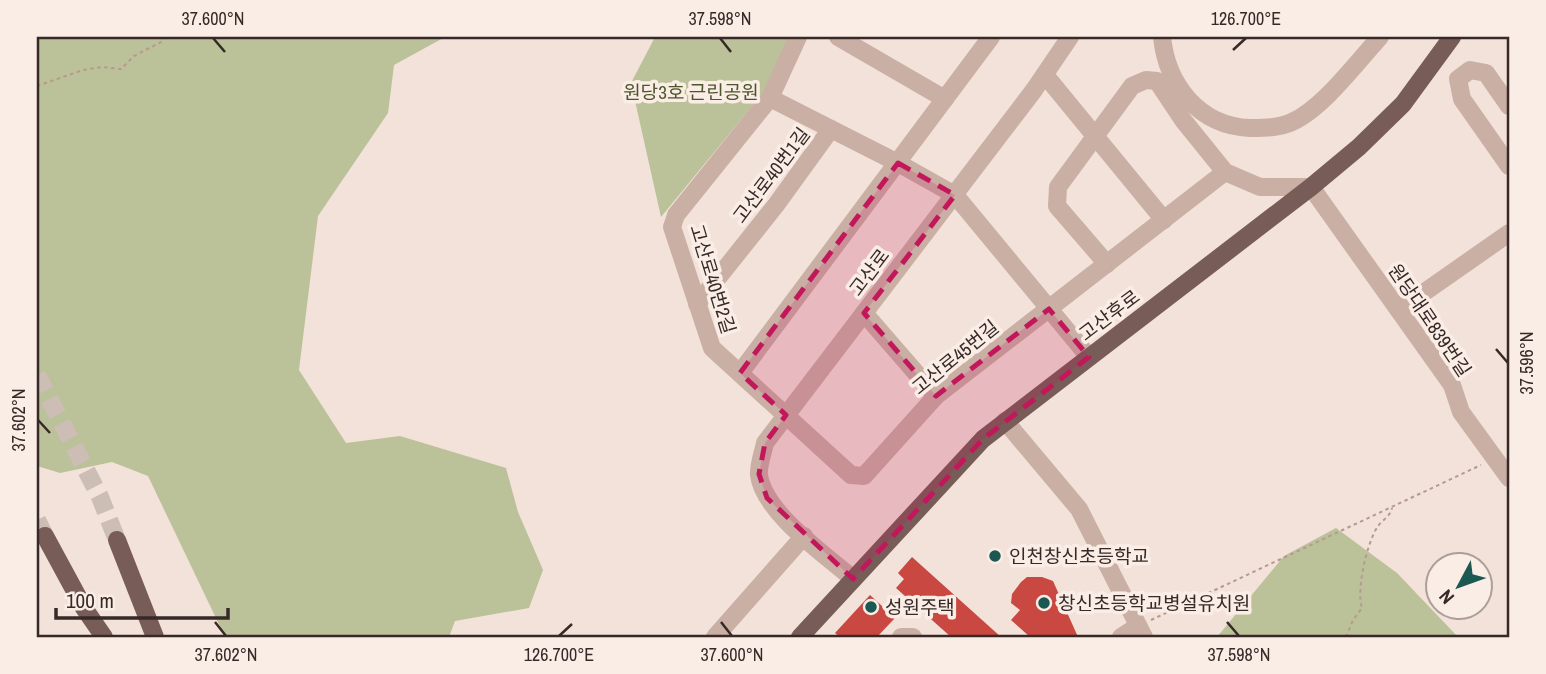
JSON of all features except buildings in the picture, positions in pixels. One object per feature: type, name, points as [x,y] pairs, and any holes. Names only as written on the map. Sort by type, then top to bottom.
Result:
[{"type":"main road","name":"고산후로","points":[[800,637],[983,439],[1311,187],[1359,147],[1403,104],[1452,37]]},
{"type":"main road","points":[[45,536],[84,608],[104,637]]},
{"type":"main road","points":[[117,540],[155,637]]},
{"type":"street","name":"고산로40번2길","points":[[786,415],[712,348],[672,228],[676,215],[770,99],[798,37]]},
{"type":"street","points":[[838,37],[945,99]]},
{"type":"street","points":[[740,373],[991,37]]},
{"type":"street","name":"고산로","points":[[853,579],[804,536],[767,498],[759,474],[765,443],[1045,75],[1070,37]]},
{"type":"street","points":[[1162,37],[1163,49],[1172,74],[1190,102],[1214,121],[1243,128],[1266,128],[1292,122],[1315,107],[1380,37]]},
{"type":"street","points":[[1509,106],[1486,73],[1470,69],[1458,79],[1462,99],[1509,166]]},
{"type":"street","points":[[1045,75],[1164,220]]},
{"type":"street","points":[[1107,264],[1057,206],[1058,187],[1132,86],[1146,80],[1157,81],[1183,120],[1225,172],[1260,187],[1311,187]]},
{"type":"street","points":[[770,99],[831,129]]},
{"type":"street","name":"고산로40번1길","points":[[698,304],[776,205],[831,129],[954,195]]},
{"type":"street","name":"고산로45번길","points":[[786,415],[851,475],[864,475],[936,396],[1225,172]]},
{"type":"street","name":"원당대로839번길","points":[[1311,187],[1452,385],[1461,412],[1509,478]]},
{"type":"street","points":[[954,195],[1089,357]]},
{"type":"street","points":[[1399,310],[1509,233]]},
{"type":"street","points":[[864,313],[936,396]]},
{"type":"street","points":[[1005,421],[1079,509],[1141,632],[1121,637]]},
{"type":"street","points":[[715,637],[804,536]]},
{"type":"street","points":[[901,637],[913,637]]},
{"type":"path","points":[[37,86],[83,70],[102,67],[121,69],[134,56],[161,43],[166,37]]},
{"type":"path","points":[[1141,632],[1495,458]]},
{"type":"path","points":[[1346,637],[1362,608],[1358,598],[1360,577],[1369,547],[1377,528],[1391,513],[1391,507]]},
{"type":"highlighted area","points":[[898,163],[955,195],[864,313],[936,396],[1049,309],[1089,357],[983,439],[853,579],[767,498],[759,474],[765,443],[786,415],[740,373]]},
{"type":"green space","points":[[37,37],[445,37],[394,65],[388,113],[318,216],[299,370],[346,443],[400,436],[506,468],[518,512],[543,570],[529,608],[455,621],[449,637],[225,637],[148,476],[112,462],[60,473],[37,466]]},
{"type":"green space","name":"원당3호 근린공원","points":[[655,37],[792,37],[762,94],[661,217],[631,83]]},
{"type":"green space","points":[[1336,528],[1397,573],[1424,601],[1424,622],[1444,622],[1458,637],[1217,637],[1284,556]]},
{"type":"tunnel","points":[[37,375],[100,497],[117,540]]},
{"type":"tunnel","points":[[37,520],[45,536]]},
{"type":"place","name":"인천창신초등학교","points":[[995,556]]},
{"type":"place","name":"창신초등학교병설유치원","points":[[1044,603]]},
{"type":"place","name":"성원주택","points":[[871,607]]}]
